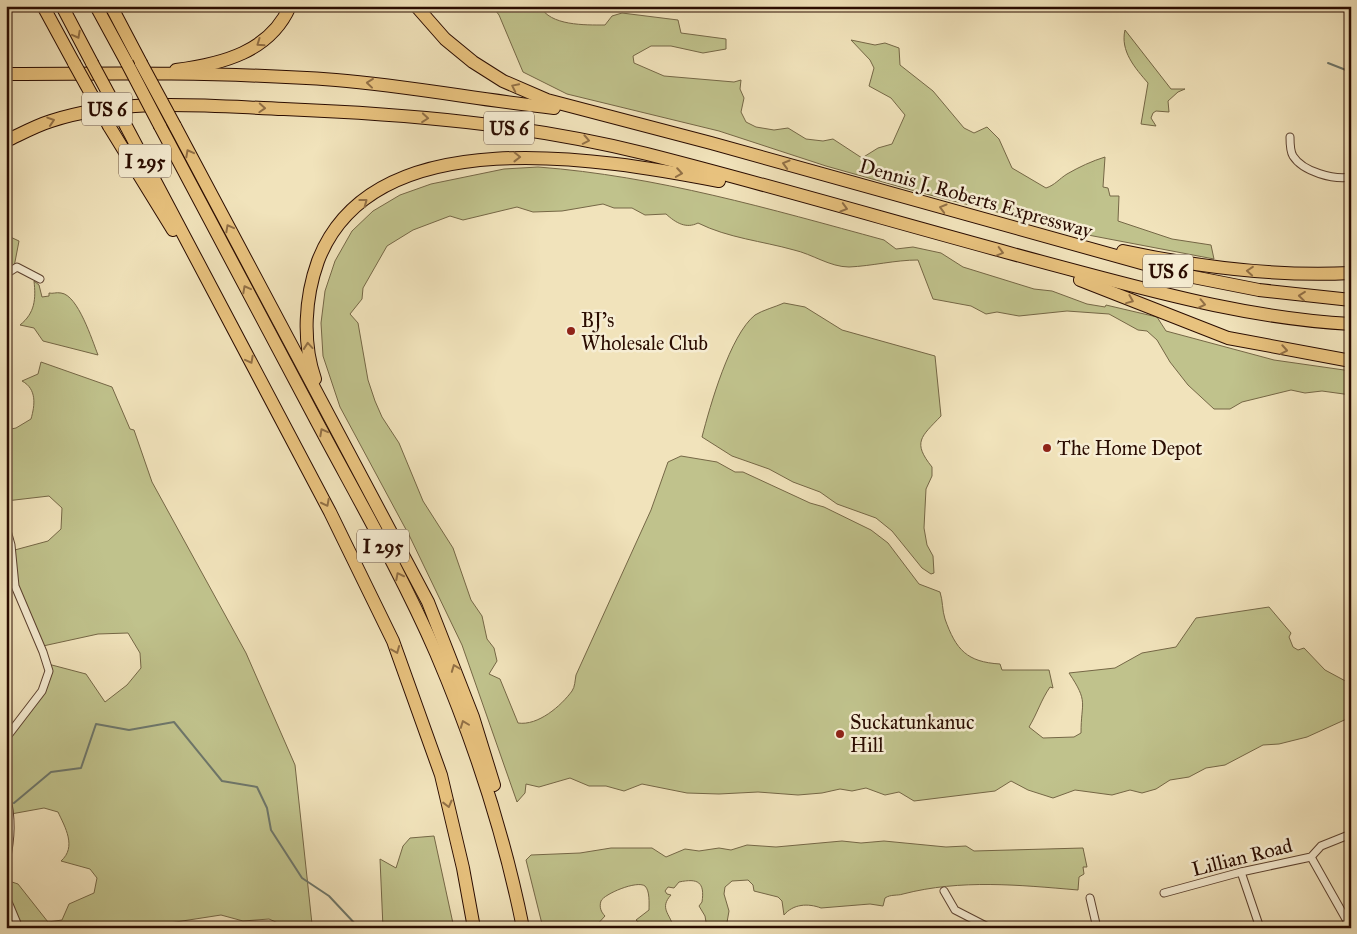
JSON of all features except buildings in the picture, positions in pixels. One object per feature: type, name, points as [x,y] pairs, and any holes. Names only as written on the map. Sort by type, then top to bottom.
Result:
[{"type":"highway","points":[[44,6],[109,126],[219,301]]},
{"type":"highway","name":"I 295","points":[[62,6],[352,554],[396,648],[443,783],[474,928]]},
{"type":"highway","name":"I 295","points":[[96,6],[382,544],[429,638],[484,781],[523,928]]},
{"type":"highway","points":[[111,6],[424,595],[456,670],[488,763],[512,857],[518,905]]},
{"type":"highway","points":[[116,6],[129,42]]},
{"type":"highway","points":[[116,74],[184,69],[235,57],[251,50],[269,37],[280,24],[290,6]]},
{"type":"highway","name":"US 6","points":[[416,6],[454,47],[493,75],[548,100],[595,112]]},
{"type":"highway","points":[[6,74],[116,74],[337,80],[595,112]]},
{"type":"highway","name":"US 6","points":[[6,141],[60,118],[93,111],[128,107],[207,106],[390,115],[487,125],[598,143],[797,194],[1019,257],[1219,307],[1283,318],[1351,324]]},
{"type":"highway","name":"Dennis J. Roberts Expressway","points":[[595,112],[1211,281],[1282,294],[1351,300]]},
{"type":"highway","points":[[335,425],[316,382],[309,355],[307,314],[312,279],[325,247],[343,220],[364,201],[389,186],[420,172],[455,163],[488,158],[524,157],[624,165],[797,194]]},
{"type":"highway","points":[[990,221],[1137,254],[1208,266],[1270,273],[1351,273]]},
{"type":"highway","points":[[1019,257],[1228,338],[1351,361]]},
{"type":"street","points":[[1290,137],[1294,157],[1299,162],[1323,176],[1337,179],[1351,177]]},
{"type":"street","points":[[6,274],[17,267],[40,279]]},
{"type":"street","points":[[6,527],[11,545],[15,586],[49,671],[42,691],[6,738]]},
{"type":"street","points":[[6,794],[11,818],[11,840],[6,862]]},
{"type":"street","name":"Lillian Road","points":[[1164,893],[1241,872],[1312,857],[1321,846],[1351,834]]},
{"type":"street","points":[[1312,857],[1351,928]]},
{"type":"street","points":[[1241,872],[1260,928]]},
{"type":"street","points":[[944,891],[955,910],[990,928]]},
{"type":"street","points":[[6,897],[19,928]]},
{"type":"street","points":[[1090,898],[1097,928]]},
{"type":"green space","points":[[492,6],[540,6],[545,13],[560,21],[578,24],[605,25],[612,16],[622,13],[678,20],[681,33],[726,39],[726,49],[703,53],[671,46],[651,46],[633,56],[634,63],[664,76],[734,82],[741,80],[740,89],[744,98],[741,112],[746,122],[756,127],[774,130],[788,128],[806,139],[823,141],[833,139],[862,158],[878,148],[892,144],[905,115],[891,98],[869,86],[874,68],[870,60],[851,40],[875,45],[885,43],[899,48],[900,65],[933,91],[964,128],[974,133],[987,127],[999,139],[1012,168],[1046,188],[1076,169],[1105,157],[1103,187],[1108,188],[1110,196],[1119,196],[1118,221],[1172,239],[1211,245],[1214,259],[1088,235],[922,193],[826,166],[719,131],[567,94],[523,72],[499,15]]},
{"type":"green space","points":[[1125,30],[1171,89],[1185,89],[1178,92],[1168,101],[1169,112],[1156,111],[1153,113],[1151,118],[1156,126],[1141,124],[1148,83],[1130,59],[1125,45]]},
{"type":"green space","points":[[538,167],[626,178],[713,195],[884,240],[896,249],[913,247],[941,253],[963,267],[1034,289],[1052,291],[1087,304],[1105,307],[1106,305],[1157,317],[1166,331],[1274,360],[1351,371],[1351,395],[1322,391],[1305,393],[1291,390],[1242,402],[1230,409],[1214,409],[1188,385],[1170,362],[1157,340],[1147,331],[1138,330],[1109,314],[1067,311],[1019,316],[997,312],[986,314],[971,306],[933,299],[918,260],[849,267],[842,266],[828,263],[801,252],[721,232],[698,223],[694,225],[681,224],[666,214],[645,215],[632,208],[614,208],[603,204],[562,211],[533,212],[517,207],[463,220],[450,216],[413,230],[387,246],[363,288],[362,299],[350,314],[358,323],[368,380],[375,401],[382,417],[399,443],[423,501],[453,548],[471,600],[482,616],[487,639],[494,648],[497,661],[489,674],[500,679],[518,723],[533,721],[548,714],[562,703],[572,691],[576,675],[651,510],[668,462],[681,456],[717,462],[735,472],[743,472],[810,503],[824,507],[871,530],[888,543],[919,584],[940,592],[944,616],[949,630],[964,652],[979,660],[1000,664],[1002,670],[1049,670],[1053,688],[1050,687],[1029,727],[1043,738],[1074,737],[1081,733],[1082,697],[1069,673],[1115,668],[1142,653],[1176,647],[1196,618],[1269,607],[1291,633],[1289,637],[1293,647],[1298,650],[1304,648],[1325,670],[1351,684],[1351,717],[1307,737],[1279,744],[1263,745],[1225,765],[1206,768],[1189,777],[1170,780],[1156,789],[1142,793],[1130,790],[1112,795],[1075,790],[1053,798],[1028,790],[1011,781],[995,791],[914,801],[899,792],[885,795],[866,788],[852,791],[840,789],[798,795],[758,792],[719,794],[687,793],[642,784],[624,791],[606,786],[589,786],[570,778],[539,787],[526,784],[525,793],[517,802],[462,645],[410,537],[340,407],[323,356],[321,323],[325,291],[335,261],[352,231],[373,211],[400,195],[431,184],[504,169]]},
{"type":"green space","points":[[6,235],[19,241],[14,267],[6,274]]},
{"type":"green space","points":[[34,281],[39,285],[42,297],[49,296],[49,293],[61,293],[73,301],[84,319],[98,355],[43,341],[34,328],[20,325],[32,311],[35,294]]},
{"type":"green space","points":[[784,303],[805,307],[842,330],[935,356],[941,416],[928,429],[921,445],[922,451],[932,467],[932,476],[926,489],[924,528],[927,545],[933,556],[934,573],[931,574],[922,568],[892,531],[876,518],[837,504],[820,492],[793,482],[769,469],[732,456],[702,437],[722,372],[737,338],[755,315]]},
{"type":"green space","points":[[41,362],[112,387],[130,429],[134,430],[152,482],[246,653],[295,765],[312,924],[287,927],[269,919],[243,921],[221,915],[137,928],[6,928],[6,880],[18,884],[48,922],[62,920],[69,904],[94,893],[97,878],[90,869],[61,861],[68,850],[69,843],[66,830],[58,812],[44,808],[11,814],[6,863],[6,738],[43,690],[48,664],[86,674],[105,702],[127,685],[141,668],[140,653],[128,633],[98,634],[43,646],[14,582],[11,551],[48,541],[61,529],[62,508],[49,496],[6,501],[6,430],[16,428],[31,419],[34,398],[30,388],[22,381],[38,374]]},
{"type":"green space","points":[[434,836],[454,928],[383,928],[380,859],[396,868],[403,846],[410,838]]},
{"type":"green space","points":[[842,841],[861,843],[884,841],[946,847],[966,846],[974,851],[1083,848],[1087,867],[1083,867],[1084,874],[1079,877],[1078,890],[990,884],[947,886],[889,896],[885,898],[883,906],[870,904],[821,908],[811,905],[796,907],[784,915],[782,901],[778,897],[754,891],[753,885],[748,880],[732,881],[725,887],[724,894],[729,911],[726,928],[707,928],[705,916],[699,906],[703,895],[701,886],[695,881],[691,881],[679,882],[674,888],[668,887],[665,891],[671,895],[666,904],[666,911],[673,926],[645,928],[636,920],[649,910],[647,888],[635,885],[628,886],[603,898],[600,907],[605,916],[594,928],[543,928],[526,860],[531,855],[580,853],[611,848],[652,848],[666,857],[685,849],[699,851],[719,848],[731,850],[747,845],[776,847]]},
{"type":"waterway","points":[[1328,63],[1351,72]]},
{"type":"waterway","points":[[14,803],[51,772],[81,768],[96,724],[129,730],[174,722],[222,781],[257,787],[267,808],[271,830],[302,878],[329,896],[359,928]]},
{"type":"place","name":"BJ's Wholesale Club","points":[[571,331]]},
{"type":"place","name":"The Home Depot","points":[[1047,448]]},
{"type":"place","name":"Suckatunkanuc Hill","points":[[840,734]]}]
